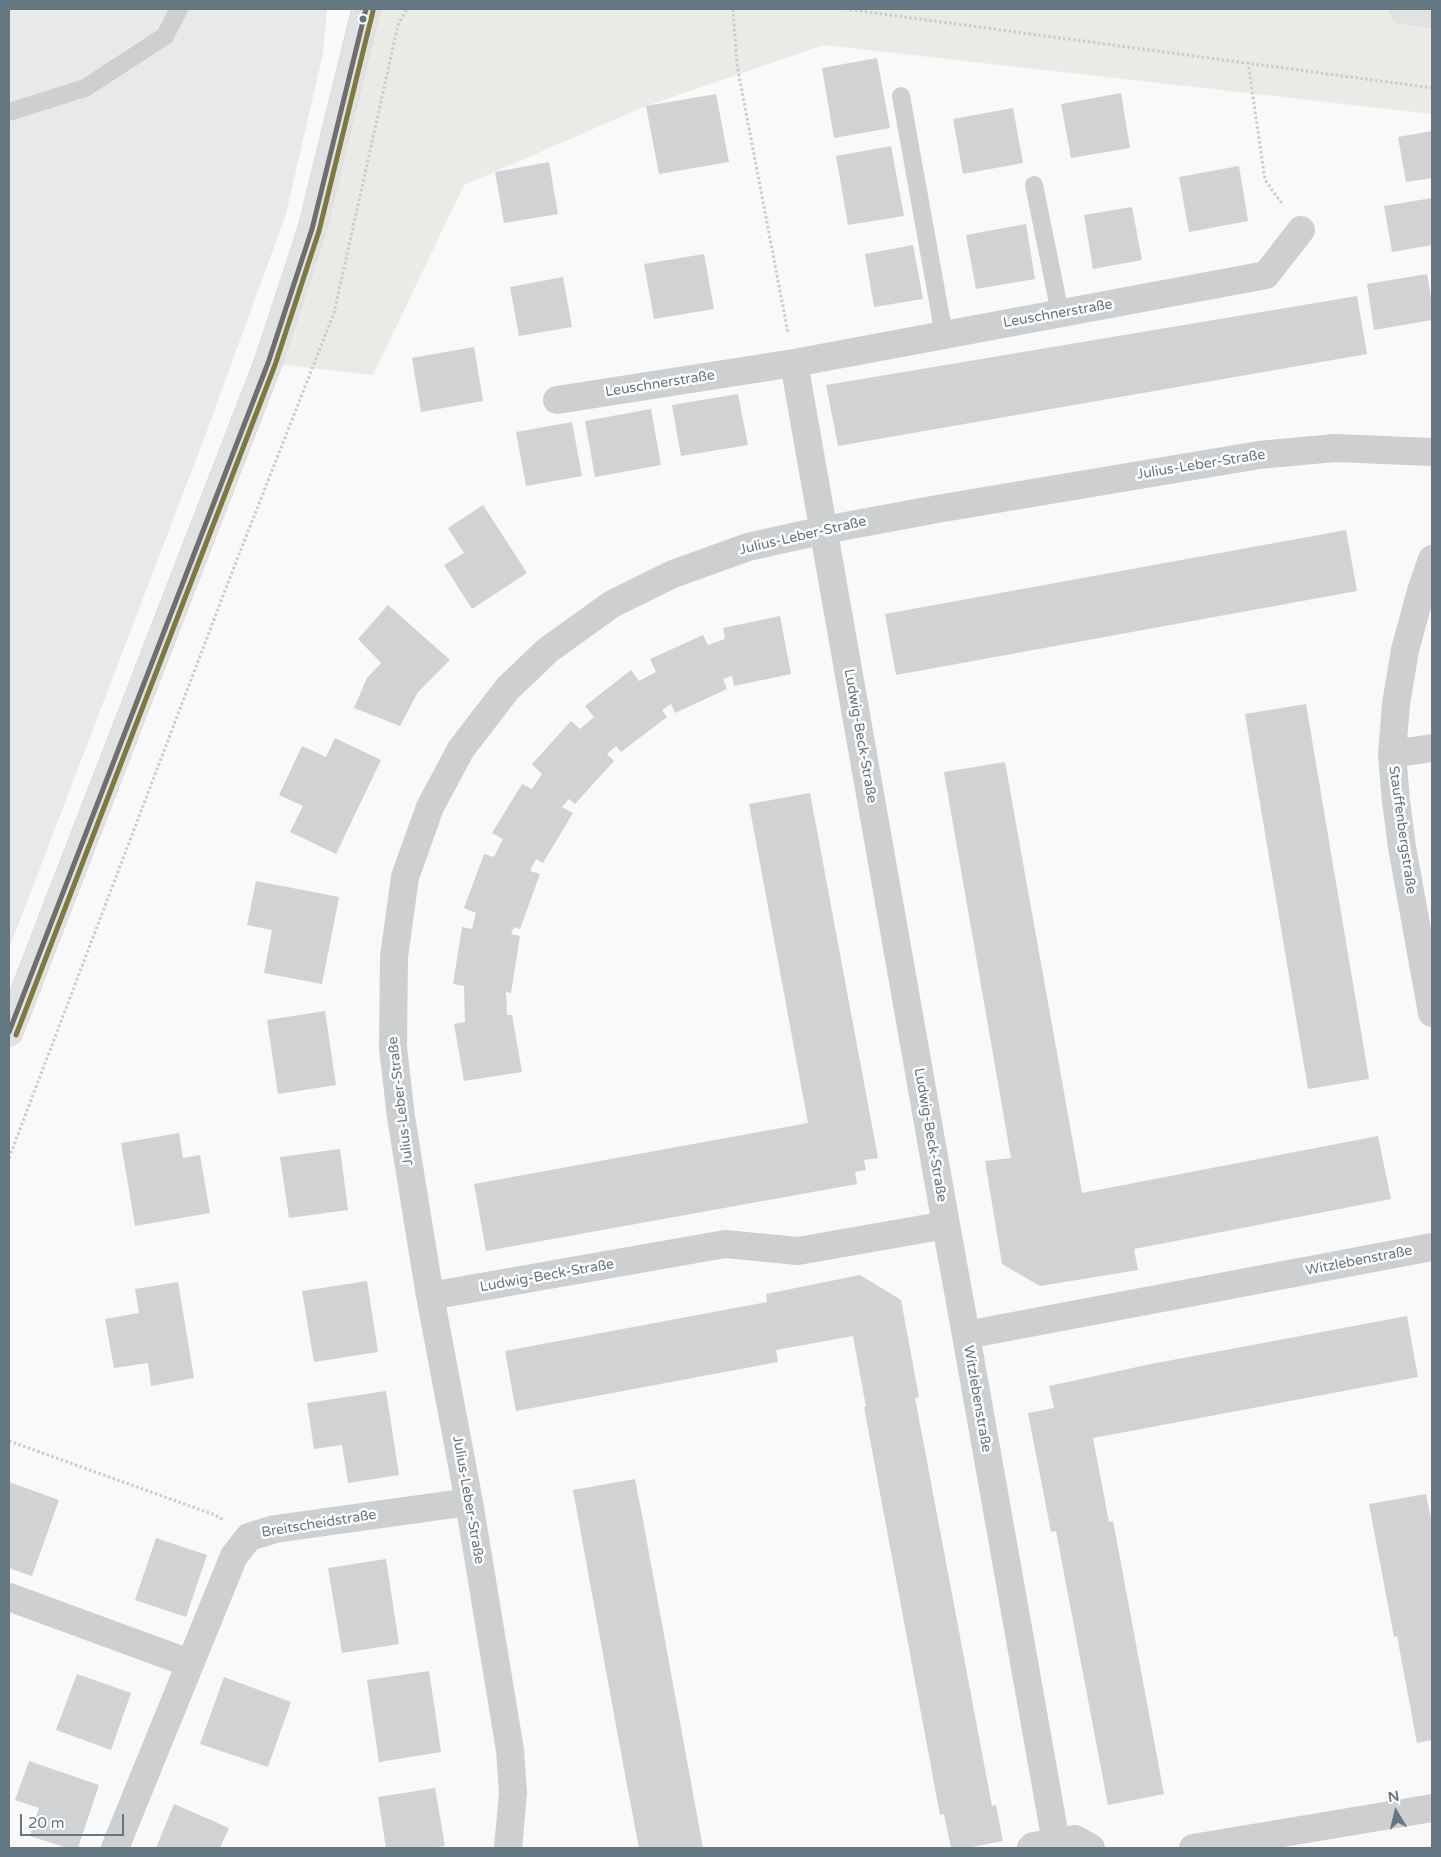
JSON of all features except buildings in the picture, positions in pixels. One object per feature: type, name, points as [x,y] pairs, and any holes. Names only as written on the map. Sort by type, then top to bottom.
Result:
[{"type":"main road","points":[[9,1032],[268,363],[312,229],[366,9]]},
{"type":"main road","points":[[1404,9],[1432,13]]},
{"type":"street","name":"Leuschnerstraße","points":[[557,400],[794,363],[1266,275],[1300,230]]},
{"type":"street","points":[[794,363],[824,530]]},
{"type":"street","name":"Julius-Leber-Straße","points":[[508,1848],[513,1793],[510,1750],[469,1502],[430,1296],[401,1117],[393,1048],[394,957],[406,877],[430,807],[461,750],[508,688],[548,650],[612,604],[673,574],[748,547],[824,530],[1259,455],[1335,448],[1432,452]]},
{"type":"street","name":"Ludwig-Beck-Straße","points":[[430,1296],[725,1244],[798,1251],[946,1224],[824,530]]},
{"type":"street","name":"Stauffenbergstraße","points":[[1432,559],[1405,650],[1396,704],[1392,754],[1402,847],[1432,1013]]},
{"type":"street","points":[[1392,754],[1432,748]]},
{"type":"street","points":[[946,1224],[966,1335]]},
{"type":"street","name":"Witzlebenstraße","points":[[1048,1846],[966,1335],[1432,1247]]},
{"type":"street","name":"Breitscheidstraße","points":[[115,1848],[234,1556],[249,1537],[275,1529],[469,1502]]},
{"type":"street","points":[[9,1597],[189,1663]]},
{"type":"street","points":[[1193,1848],[1432,1808]]},
{"type":"street","points":[[1048,1846],[1075,1839],[1091,1848]]},
{"type":"lane","points":[[9,112],[85,88],[165,36],[179,9]]},
{"type":"lane","points":[[901,96],[944,335]]},
{"type":"lane","points":[[1034,185],[1060,313]]},
{"type":"path","points":[[9,1158],[334,313],[398,25],[407,9]]},
{"type":"path","points":[[733,9],[737,65],[794,363]]},
{"type":"path","points":[[845,9],[1432,88]]},
{"type":"path","points":[[1248,62],[1265,180],[1300,230]]},
{"type":"path","points":[[9,1441],[215,1515],[249,1537]]},
{"type":"shaded area","points":[[9,9],[327,9],[323,53],[286,214],[205,436],[9,949]]},
{"type":"shaded area","points":[[365,9],[1432,9],[1432,114],[824,45],[646,106],[464,185],[373,375],[268,363]]},
{"type":"transit line","points":[[9,1032],[268,363],[312,229],[366,9]]},
{"type":"transit line","points":[[16,1035],[275,365],[319,231],[373,11]]}]
